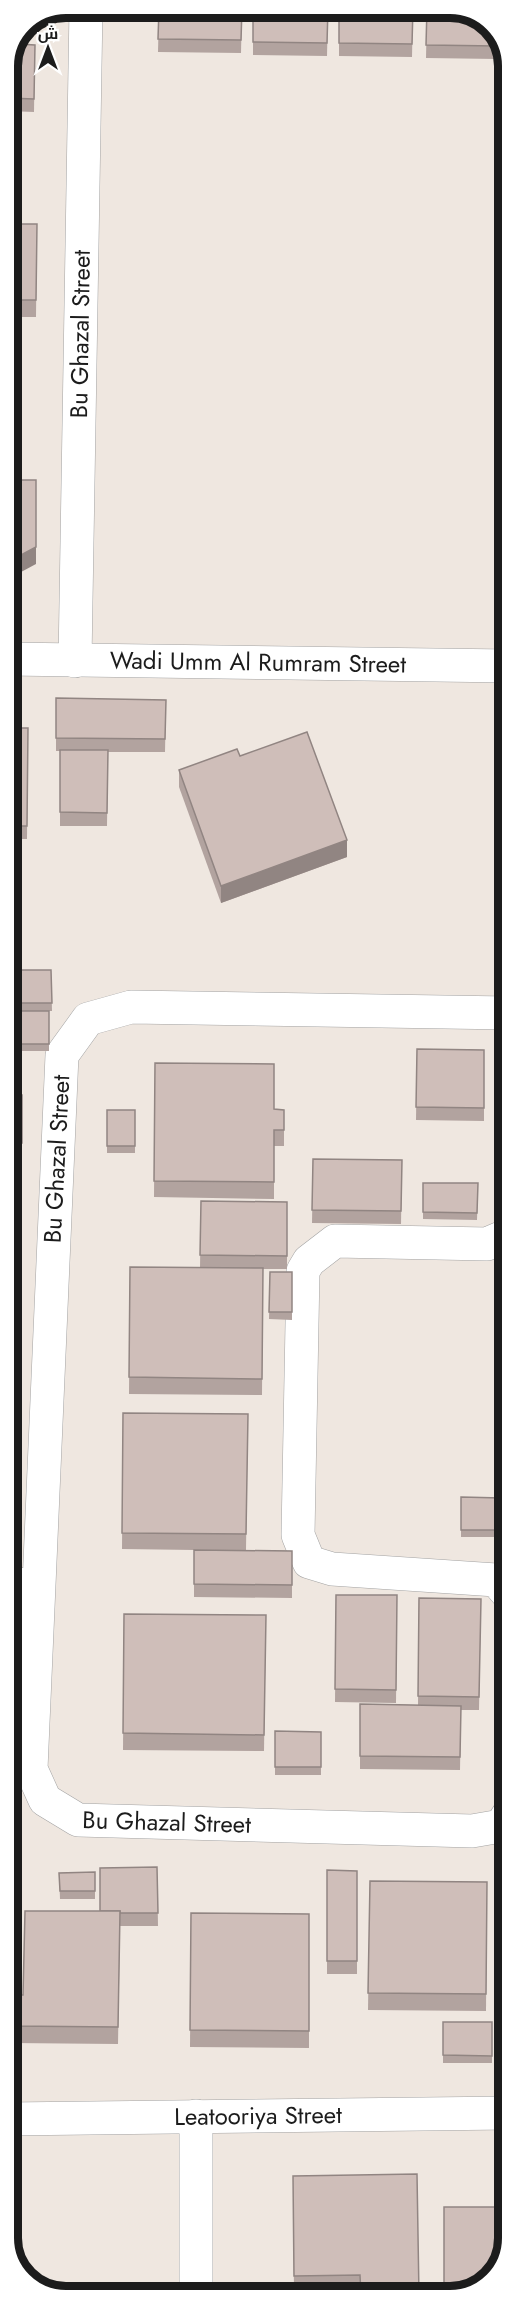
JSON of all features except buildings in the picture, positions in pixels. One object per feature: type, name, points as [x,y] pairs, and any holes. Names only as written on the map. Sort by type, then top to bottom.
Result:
[{"type":"street","name":"Bu Ghazal Street","points":[[75,661],[86,18]]},
{"type":"street","name":"Wadi Umm Al Rumram Street","points":[[18,659],[498,666]]},
{"type":"street","name":"Bu Ghazal Street","points":[[498,1013],[131,1007],[88,1019],[62,1055],[23,1584],[31,1769],[45,1800],[78,1820],[472,1831],[498,1827]]},
{"type":"street","points":[[498,1239],[487,1244],[335,1241],[309,1261],[303,1271],[298,1536],[309,1562],[332,1569],[496,1580],[498,1582]]},
{"type":"street","name":"Leatooriya Street","points":[[18,2119],[498,2113]]},
{"type":"street","points":[[196,2116],[196,2286]]}]
